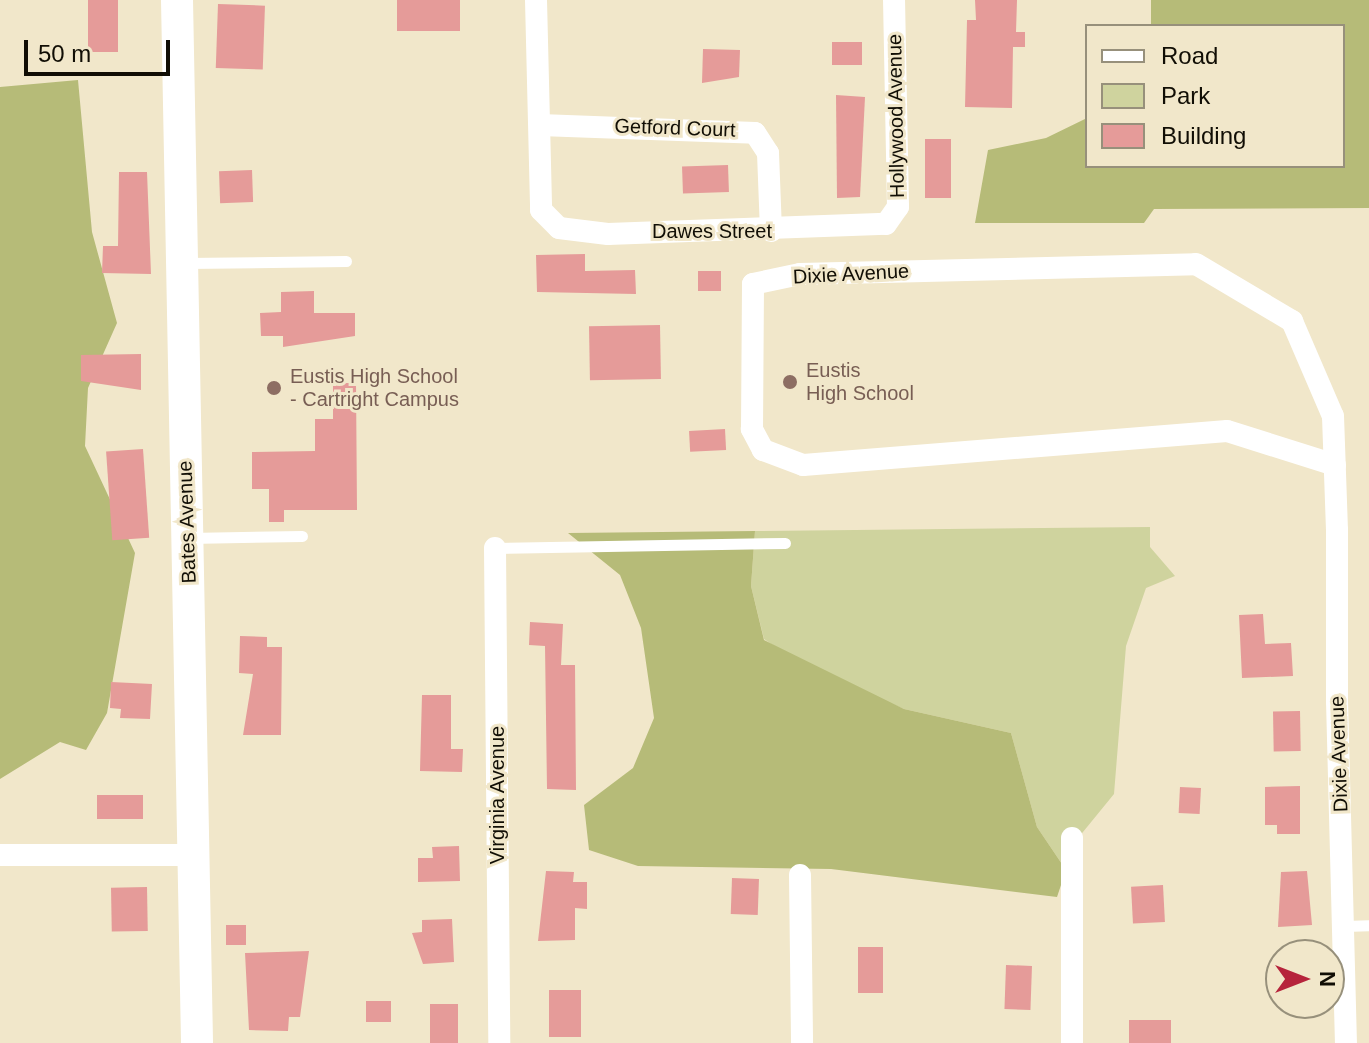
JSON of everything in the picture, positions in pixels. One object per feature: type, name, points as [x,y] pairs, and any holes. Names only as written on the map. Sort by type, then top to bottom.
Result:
[{"type":"street","name":"Bates Avenue","points":[[177,0],[197,1043]]},
{"type":"street","points":[[536,0],[540,125]]},
{"type":"street","name":"Hollywood Avenue","points":[[882,226],[898,207],[894,0]]},
{"type":"street","name":"Dawes Street","points":[[540,125],[545,217],[559,228],[608,234],[882,226]]},
{"type":"street","name":"Getford Court","points":[[540,125],[755,133],[768,153],[771,231]]},
{"type":"street","name":"Dixie Avenue","points":[[1335,465],[1227,431],[803,465],[763,450],[752,429],[753,284],[800,274],[1196,264],[1292,321],[1333,416],[1335,465],[1345,926],[1346,1043]]},
{"type":"street","name":"Virginia Avenue","points":[[495,548],[499,1043]]},
{"type":"street","points":[[1072,838],[1072,1043]]},
{"type":"street","points":[[0,855],[194,855]]},
{"type":"street","points":[[800,875],[802,1043]]},
{"type":"lane","points":[[181,263],[346,261]]},
{"type":"lane","points":[[188,538],[302,536]]},
{"type":"lane","points":[[495,548],[785,543]]},
{"type":"lane","points":[[1345,926],[1369,925]]},
{"type":"green space","points":[[1151,0],[1369,0],[1369,208],[1154,209],[1144,223],[975,223],[988,150],[1046,138],[1085,119],[1085,168],[1345,168],[1345,24],[1151,24]]},
{"type":"green space","points":[[78,80],[92,232],[117,323],[88,388],[85,446],[135,553],[107,713],[86,750],[60,742],[0,779],[0,87]]},
{"type":"green space","points":[[1150,527],[1150,547],[1175,576],[1146,588],[1126,646],[1114,794],[1074,843],[1066,870],[1037,827],[1011,733],[904,709],[801,664],[764,639],[751,586],[755,531]]},
{"type":"green space","points":[[755,531],[751,586],[764,640],[904,709],[1011,733],[1037,827],[1066,870],[1057,897],[831,869],[638,866],[589,850],[584,805],[633,768],[654,718],[641,628],[620,575],[568,533]]},
{"type":"building","points":[[88,0],[118,0],[118,52],[88,52]]},
{"type":"building","points":[[397,0],[460,0],[460,31],[397,31]]},
{"type":"building","points":[[975,0],[1017,0],[1016,32],[1025,32],[1025,47],[1013,47],[1012,108],[965,107],[967,20],[976,20]]},
{"type":"building","points":[[218,4],[265,6],[263,70],[216,68]]},
{"type":"building","points":[[832,42],[862,42],[862,65],[832,65]]},
{"type":"building","points":[[703,49],[740,50],[739,77],[702,83]]},
{"type":"building","points":[[836,95],[865,97],[860,197],[837,198]]},
{"type":"building","points":[[925,139],[951,139],[951,198],[925,198]]},
{"type":"building","points":[[728,165],[729,192],[683,194],[682,167]]},
{"type":"building","points":[[252,170],[253,202],[220,203],[219,171]]},
{"type":"building","points":[[119,172],[147,172],[151,274],[102,273],[103,246],[118,246]]},
{"type":"building","points":[[585,254],[585,271],[635,270],[636,294],[537,292],[536,255]]},
{"type":"building","points":[[698,271],[721,271],[721,291],[698,291]]},
{"type":"building","points":[[314,291],[314,313],[355,313],[355,336],[283,347],[283,336],[261,336],[260,313],[281,312],[281,292]]},
{"type":"building","points":[[660,325],[661,379],[590,380],[589,326]]},
{"type":"building","points":[[141,354],[141,390],[81,381],[81,355]]},
{"type":"building","points":[[333,383],[356,383],[357,510],[284,510],[284,522],[269,522],[269,489],[252,489],[252,452],[315,451],[315,419],[333,419]]},
{"type":"building","points":[[725,429],[726,450],[690,452],[689,431]]},
{"type":"building","points":[[143,449],[149,538],[112,540],[106,452]]},
{"type":"building","points":[[1263,614],[1265,644],[1291,643],[1293,676],[1242,678],[1239,615]]},
{"type":"building","points":[[530,622],[563,624],[561,665],[575,665],[576,790],[547,789],[545,646],[529,645]]},
{"type":"building","points":[[240,636],[267,637],[267,647],[282,647],[281,735],[243,735],[253,674],[239,673]]},
{"type":"building","points":[[111,682],[152,684],[150,719],[120,718],[121,709],[110,708]]},
{"type":"building","points":[[422,695],[451,695],[451,749],[463,749],[462,772],[420,771]]},
{"type":"building","points":[[1273,711],[1300,711],[1301,751],[1274,751]]},
{"type":"building","points":[[1300,786],[1300,834],[1277,834],[1277,825],[1265,825],[1265,787]]},
{"type":"building","points":[[1180,787],[1201,788],[1200,814],[1179,813]]},
{"type":"building","points":[[97,795],[143,795],[143,819],[97,819]]},
{"type":"building","points":[[459,846],[460,881],[418,882],[418,858],[433,858],[432,847]]},
{"type":"building","points":[[546,871],[574,872],[573,882],[587,882],[587,909],[575,908],[575,940],[538,941]]},
{"type":"building","points":[[1307,871],[1312,925],[1278,927],[1281,872]]},
{"type":"building","points":[[732,878],[759,879],[758,915],[731,914]]},
{"type":"building","points":[[1163,885],[1165,922],[1133,924],[1131,887]]},
{"type":"building","points":[[147,887],[148,931],[112,932],[111,888]]},
{"type":"building","points":[[452,919],[454,962],[423,964],[412,933],[422,932],[422,920]]},
{"type":"building","points":[[226,925],[246,925],[246,945],[226,945]]},
{"type":"building","points":[[858,947],[883,947],[883,993],[858,993]]},
{"type":"building","points":[[309,951],[300,1017],[289,1017],[288,1031],[249,1030],[245,953]]},
{"type":"building","points":[[1006,965],[1032,966],[1030,1010],[1004,1009]]},
{"type":"building","points":[[549,990],[581,990],[581,1037],[549,1037]]},
{"type":"building","points":[[366,1001],[391,1001],[391,1022],[366,1022]]},
{"type":"building","points":[[430,1004],[458,1004],[458,1043],[430,1043]]},
{"type":"building","points":[[1129,1020],[1171,1020],[1171,1043],[1129,1043]]},
{"type":"place","name":"Eustis High School","points":[[790,382]]},
{"type":"place","name":"Eustis High School - Cartright Campus","points":[[274,388]]}]
